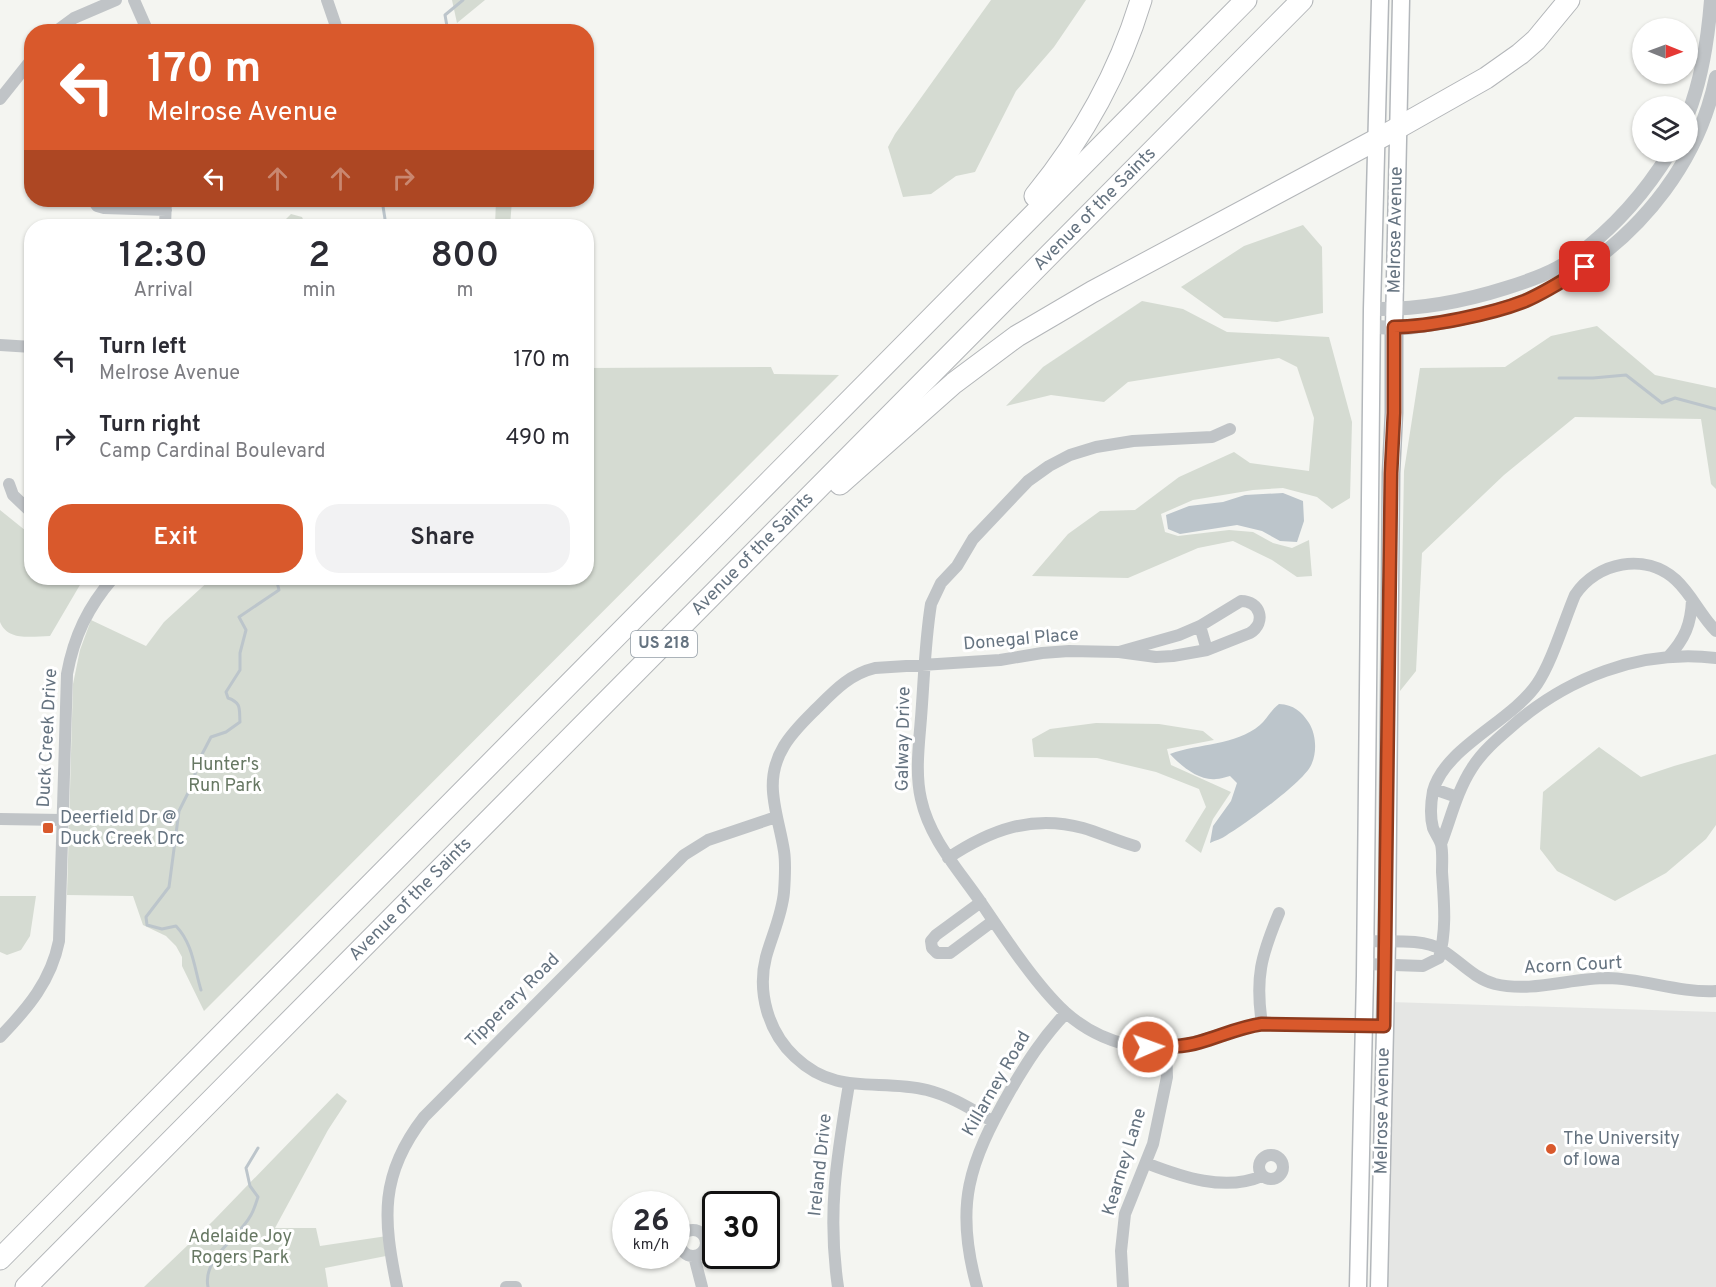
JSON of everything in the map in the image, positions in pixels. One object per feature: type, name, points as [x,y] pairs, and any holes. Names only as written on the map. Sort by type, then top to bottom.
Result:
[{"type":"highway","points":[[778,473],[1006,229],[1057,169],[1079,138],[1108,87],[1130,33],[1140,0]]},
{"type":"highway","name":"US 218","points":[[0,1259],[1246,0]]},
{"type":"highway","name":"Avenue of the Saints","points":[[26,1287],[1302,0]]},
{"type":"highway","points":[[719,589],[954,383],[1017,336],[1092,292],[1376,140],[1486,78],[1520,54],[1547,28],[1569,0]]},
{"type":"main road","name":"Melrose Avenue","points":[[1358,1287],[1366,941],[1372,309],[1380,0]]},
{"type":"main road","name":"Melrose Avenue","points":[[1379,1287],[1387,942],[1391,473],[1401,0]]},
{"type":"street","points":[[66,24],[74,18],[116,0]]},
{"type":"street","points":[[134,0],[144,24]]},
{"type":"street","points":[[327,0],[335,24]]},
{"type":"street","points":[[1693,96],[1702,64],[1711,0]]},
{"type":"street","points":[[0,99],[24,69]]},
{"type":"street","points":[[1372,327],[1412,327],[1479,314],[1524,301],[1556,286],[1600,258],[1661,198],[1699,133],[1716,77]]},
{"type":"street","points":[[1372,309],[1409,310],[1468,300],[1540,277],[1566,262],[1615,223],[1650,184],[1664,162]]},
{"type":"street","points":[[100,207],[125,207]]},
{"type":"street","points":[[0,345],[24,346]]},
{"type":"street","name":"Galway Drive","points":[[1230,429],[1212,437],[1153,439],[1096,447],[1070,455],[1028,481],[972,539],[957,566],[935,593],[929,616],[918,785],[926,818],[948,858],[1045,990],[1066,1012],[1093,1031],[1129,1045],[1166,1047],[1201,1042],[1245,1026],[1262,1024],[1384,1026]]},
{"type":"street","points":[[9,484],[13,495],[24,505]]},
{"type":"street","points":[[1441,844],[1432,826],[1431,804],[1434,789],[1444,768],[1521,701],[1537,684],[1575,595],[1582,585],[1603,570],[1626,564],[1651,567],[1673,578],[1716,631]]},
{"type":"street","name":"Duck Creek Drive","points":[[0,1037],[32,1001],[50,971],[56,955],[59,941],[66,691],[72,650],[88,610],[107,585]]},
{"type":"street","points":[[1668,657],[1686,634],[1691,618],[1692,600]]},
{"type":"street","name":"Donegal Place","points":[[993,1121],[957,1101],[926,1090],[849,1084],[818,1074],[804,1065],[783,1043],[768,1016],[764,1000],[764,969],[780,916],[785,878],[784,852],[772,791],[773,776],[783,747],[797,728],[840,685],[854,675],[875,668],[1000,660],[1069,651],[1119,652],[1156,657],[1208,650],[1256,629],[1260,623],[1259,610],[1247,601],[1240,601],[1200,626],[1155,643],[1119,652]]},
{"type":"street","points":[[1200,626],[1208,650]]},
{"type":"street","points":[[1365,964],[1423,966],[1439,958],[1445,932],[1441,844],[1457,797],[1467,776],[1482,755],[1531,710],[1554,694],[1587,677],[1624,665],[1668,657],[1716,658]]},
{"type":"street","points":[[1521,701],[1531,710]]},
{"type":"street","points":[[1434,789],[1457,797]]},
{"type":"street","name":"Tipperary Road","points":[[397,1287],[387,1234],[388,1196],[399,1159],[414,1130],[424,1117],[684,855],[708,840],[776,817]]},
{"type":"street","points":[[0,819],[62,820]]},
{"type":"street","points":[[948,858],[988,834],[1023,825],[1043,823],[1082,828],[1135,846]]},
{"type":"street","points":[[981,902],[936,935],[932,941],[932,948],[937,953],[950,953],[993,921]]},
{"type":"street","points":[[1262,1024],[1258,993],[1259,975],[1264,950],[1278,914]]},
{"type":"street","points":[[1366,941],[1427,943],[1441,950]]},
{"type":"street","name":"Acorn Court","points":[[1441,950],[1478,978],[1507,987],[1532,987],[1608,978],[1686,991],[1716,991]]},
{"type":"street","name":"Killarney Road","points":[[977,1287],[969,1260],[966,1212],[974,1165],[993,1121],[1035,1048],[1066,1012]]},
{"type":"street","name":"Kearney Lane","points":[[1123,1287],[1121,1251],[1125,1214],[1153,1144],[1167,1077],[1166,1047]]},
{"type":"street","name":"Ireland Drive","points":[[838,1287],[832,1237],[832,1200],[849,1084]]},
{"type":"street","points":[[1146,1163],[1173,1173],[1214,1182],[1238,1183],[1262,1176]]},
{"type":"street","points":[[694,1256],[702,1287]]},
{"type":"street","points":[[506,1287],[516,1287]]},
{"type":"shaded area","points":[[1283,493],[1303,501],[1304,521],[1297,542],[1280,541],[1262,531],[1237,525],[1180,534],[1168,529],[1166,515],[1189,506],[1223,502],[1245,495]]},
{"type":"shaded area","points":[[1279,704],[1297,709],[1309,723],[1315,743],[1312,763],[1299,780],[1274,801],[1247,822],[1210,843],[1213,826],[1231,801],[1237,783],[1230,776],[1218,779],[1203,778],[1185,768],[1170,754],[1228,741],[1250,732],[1260,725]]},
{"type":"shaded area","name":"The University of Iowa","points":[[1390,1002],[1716,1012],[1716,1287],[1383,1287]]},
{"type":"green space","points":[[452,0],[485,0],[457,23]]},
{"type":"green space","points":[[991,0],[1086,0],[1054,47],[1016,91],[975,172],[956,176],[931,194],[903,197],[888,147]]},
{"type":"green space","points":[[496,207],[511,207],[511,219],[495,219]]},
{"type":"green space","points":[[291,214],[303,219],[286,219]]},
{"type":"green space","points":[[1303,225],[1322,247],[1323,313],[1277,322],[1224,318],[1181,287],[1244,246]]},
{"type":"green space","points":[[1142,301],[1183,309],[1227,332],[1329,337],[1352,422],[1350,498],[1332,509],[1317,497],[1283,488],[1253,490],[1193,500],[1161,514],[1165,532],[1178,536],[1229,530],[1253,532],[1273,543],[1292,548],[1309,540],[1312,576],[1297,577],[1272,560],[1233,541],[1198,548],[1128,578],[1032,576],[1068,534],[1100,511],[1135,510],[1179,477],[1234,452],[1250,463],[1309,471],[1314,418],[1297,367],[1279,358],[1128,382],[1104,402],[1051,395],[1006,406],[1043,367]]},
{"type":"green space","points":[[1597,326],[1655,375],[1716,388],[1716,489],[1711,484],[1701,419],[1575,417],[1504,475],[1422,553],[1416,671],[1400,691],[1404,471],[1420,368],[1505,367],[1551,336]]},
{"type":"green space","name":"Hunter's Run Park","points":[[771,367],[774,374],[839,375],[204,1011],[182,966],[182,957],[176,946],[166,936],[143,925],[133,896],[67,895],[73,684],[80,650],[91,620],[146,646],[164,622],[204,585],[594,585],[594,368]]},
{"type":"green space","points":[[0,510],[24,529],[24,585],[80,585],[50,636],[15,635],[9,633],[0,622]]},
{"type":"green space","points":[[1096,723],[1159,724],[1203,731],[1214,740],[1167,749],[1171,765],[1231,792],[1213,819],[1201,853],[1185,841],[1206,807],[1199,789],[1156,772],[1097,758],[1034,757],[1032,739],[1050,729]]},
{"type":"green space","points":[[1599,747],[1641,777],[1716,754],[1716,825],[1706,839],[1666,873],[1615,901],[1557,871],[1540,849],[1543,792]]},
{"type":"green space","points":[[0,896],[36,896],[30,936],[21,950],[7,955],[0,952]]},
{"type":"green space","name":"Adelaide Joy Rogers Park","points":[[337,1093],[347,1101],[328,1130],[275,1228],[316,1228],[320,1246],[387,1236],[391,1255],[325,1268],[328,1287],[144,1287],[213,1221]]},
{"type":"waterway","points":[[447,24],[445,15],[463,0]]},
{"type":"waterway","points":[[383,207],[385,219]]},
{"type":"waterway","points":[[1559,378],[1626,375],[1662,403],[1675,398],[1716,409]]},
{"type":"waterway","points":[[201,990],[190,948],[182,933],[176,926],[162,929],[147,925],[146,917],[169,887],[179,811],[192,785],[199,760],[211,737],[226,732],[240,722],[238,704],[228,698],[226,692],[240,670],[240,653],[246,630],[239,617],[279,590],[278,585]]},
{"type":"waterway","points":[[208,1287],[210,1267],[245,1224],[255,1206],[258,1197],[250,1186],[246,1168],[258,1148]]},
{"type":"place","name":"Deerfield Dr @ Duck Creek Drc","points":[[48,828]]},
{"type":"place","name":"The University of Iowa","points":[[1551,1149]]},
{"type":"route","points":[[1148,1047],[1183,1046],[1245,1026],[1262,1024],[1384,1026],[1394,327],[1434,323],[1479,314],[1524,301],[1556,286],[1585,267]]}]
